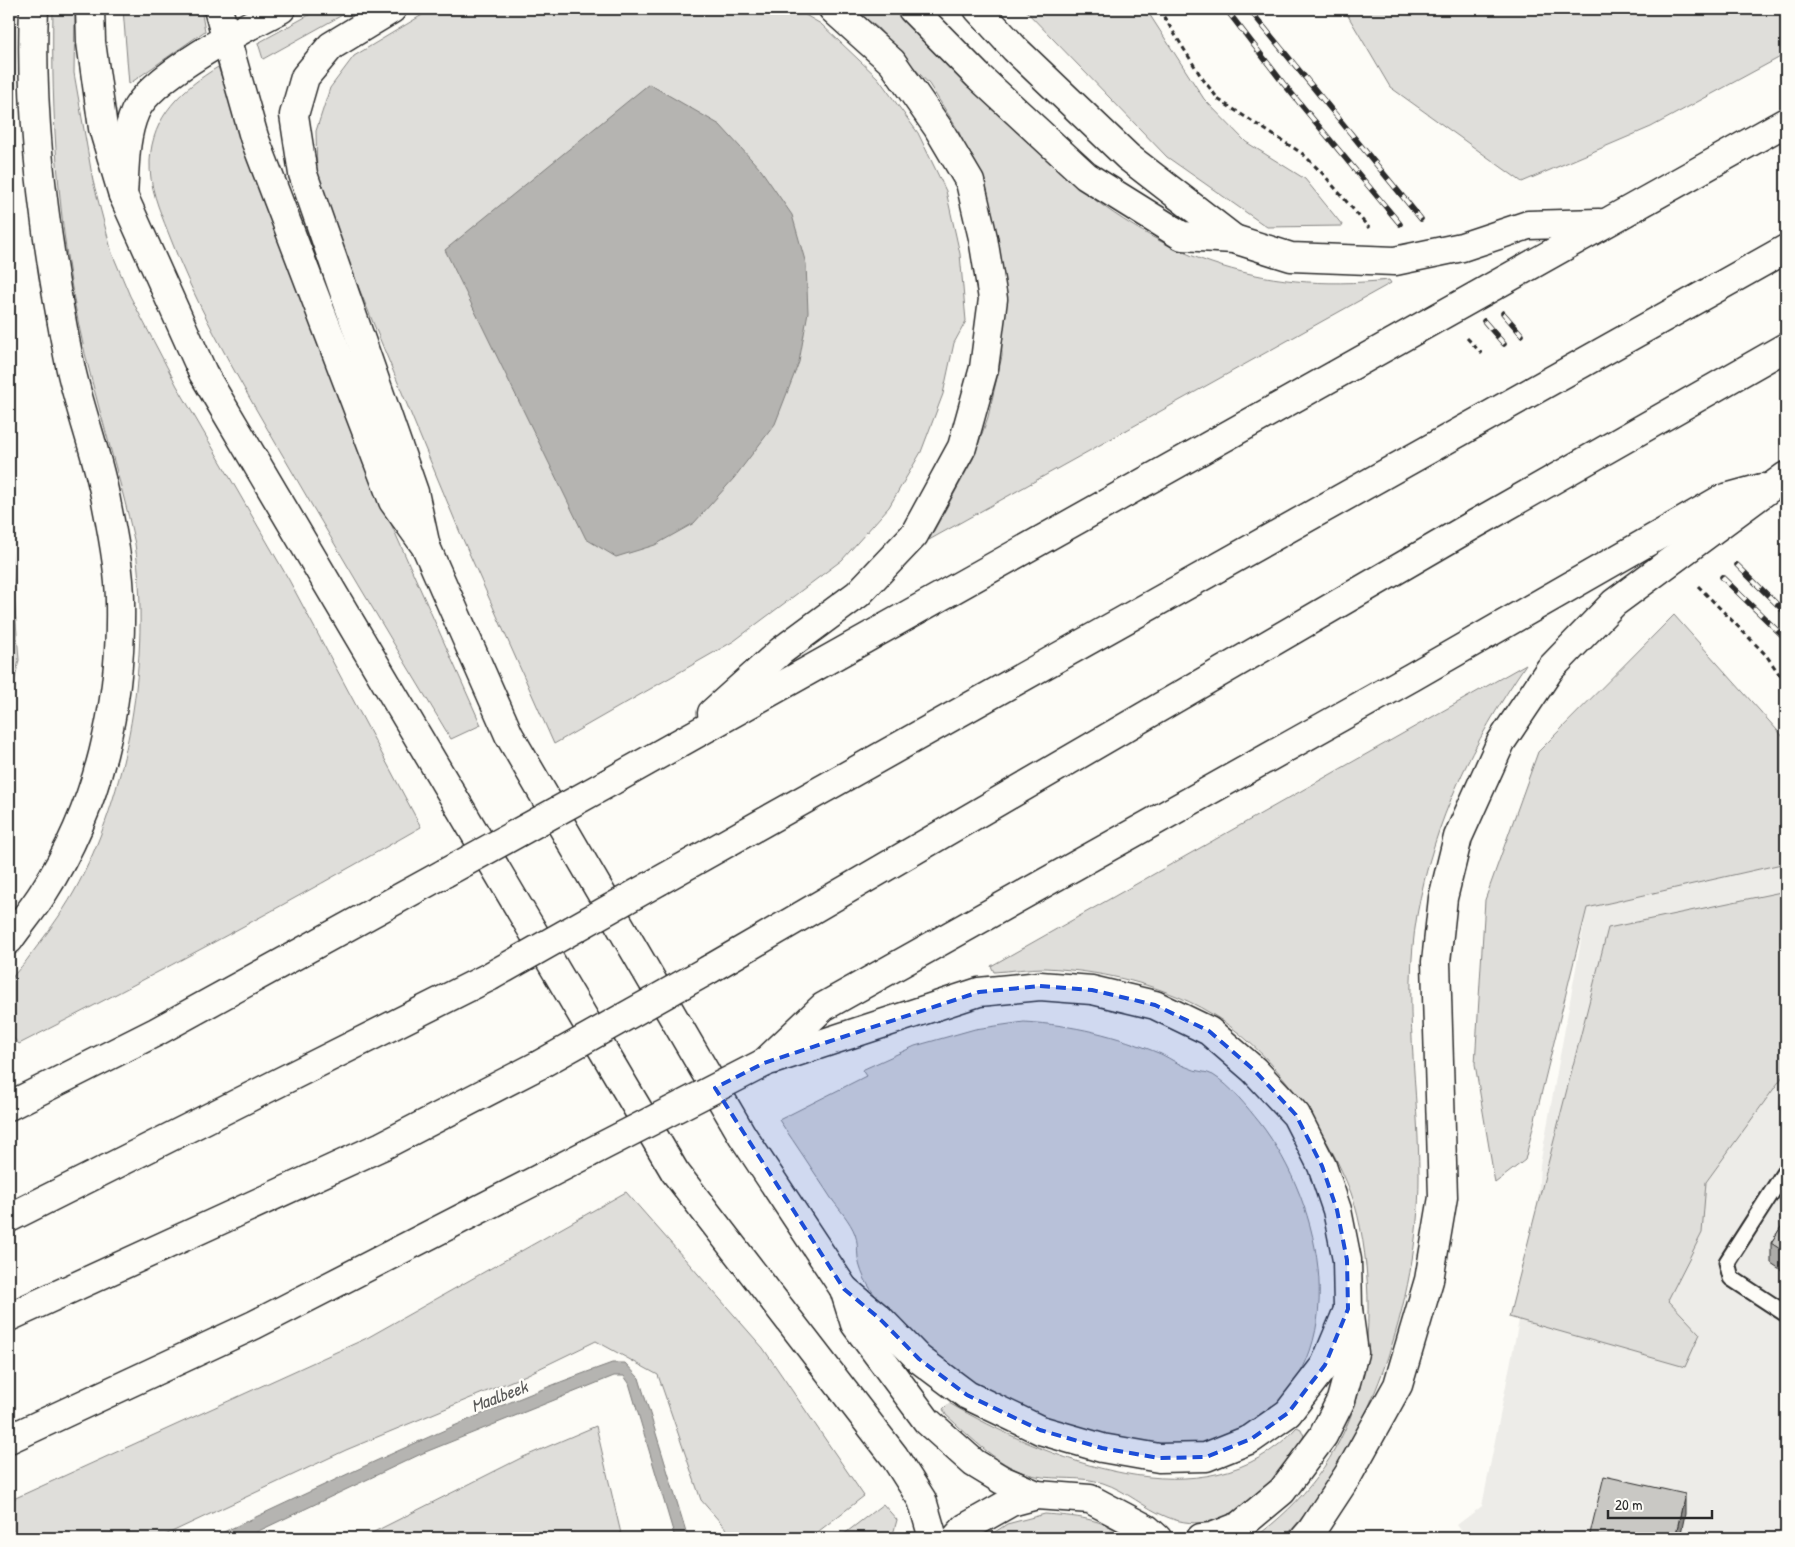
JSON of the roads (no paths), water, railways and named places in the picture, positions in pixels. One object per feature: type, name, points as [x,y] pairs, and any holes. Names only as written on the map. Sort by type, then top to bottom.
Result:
[{"type":"main road","points":[[9,940],[44,893],[78,828],[102,762],[116,696],[120,600],[107,504],[70,366],[43,207],[33,44],[34,9]]},
{"type":"main road","points":[[90,9],[91,42],[103,128],[123,195],[203,373],[675,1172],[894,1456],[922,1500],[933,1538]]},
{"type":"main road","points":[[218,9],[254,137],[393,501],[426,547]]},
{"type":"main road","points":[[123,195],[128,131],[135,110],[152,89],[225,38],[281,9]]},
{"type":"main road","points":[[392,9],[331,46],[305,77],[294,115],[303,174],[414,492],[426,547],[509,735],[742,1135],[844,1289],[855,1324],[927,1421],[974,1463],[1002,1480],[1037,1495]]},
{"type":"main road","points":[[677,746],[781,651],[858,594],[914,535],[962,448],[984,368],[992,299],[983,238],[970,182],[938,128],[892,62],[833,9]]},
{"type":"main road","points":[[912,9],[978,76],[1086,176],[1182,236],[1234,239],[1291,257],[1395,261],[1462,247],[1528,225],[1603,222]]},
{"type":"main road","points":[[978,9],[1015,49],[1128,157],[1234,239]]},
{"type":"main road","points":[[9,1106],[156,1032],[677,746],[1603,222],[1786,122]]},
{"type":"main road","points":[[9,1218],[489,976],[1786,249]]},
{"type":"main road","points":[[9,1317],[382,1146],[539,1065],[710,969],[1475,524],[1786,347]]},
{"type":"main road","points":[[764,1063],[823,1007],[1421,672],[1722,499],[1778,481]]},
{"type":"main road","points":[[1305,1538],[1348,1475],[1398,1385],[1429,1280],[1443,1197],[1436,962],[1443,898],[1458,837],[1501,742],[1550,669],[1614,603],[1726,522],[1778,481]]},
{"type":"main road","points":[[9,1438],[254,1325],[764,1063],[978,992],[1040,986],[1092,990],[1155,1005],[1209,1031],[1254,1070],[1296,1115],[1322,1166],[1337,1210],[1347,1260],[1348,1309],[1354,1353],[1341,1400],[1322,1436],[1282,1491],[1240,1526],[1212,1537],[1201,1538]]},
{"type":"main road","points":[[844,1289],[880,1319],[918,1359],[967,1395],[1040,1430],[1102,1448],[1159,1458],[1206,1457],[1251,1439],[1288,1413],[1325,1365],[1348,1309]]},
{"type":"main road","points":[[956,1538],[965,1528],[1010,1502],[1037,1495],[1090,1499],[1147,1529],[1157,1538]]},
{"type":"lane","points":[[1786,1170],[1727,1262],[1731,1278],[1786,1314]]},
{"type":"railway","points":[[1226,9],[1283,83],[1400,224]]},
{"type":"railway","points":[[1249,9],[1421,219]]},
{"type":"railway","points":[[1503,313],[1522,335]]},
{"type":"railway","points":[[1484,321],[1504,344]]},
{"type":"railway","points":[[1737,565],[1786,613]]},
{"type":"railway","points":[[1722,577],[1786,639]]},
{"type":"water label","name":"Maalbeek","points":[[499,1396]]}]
